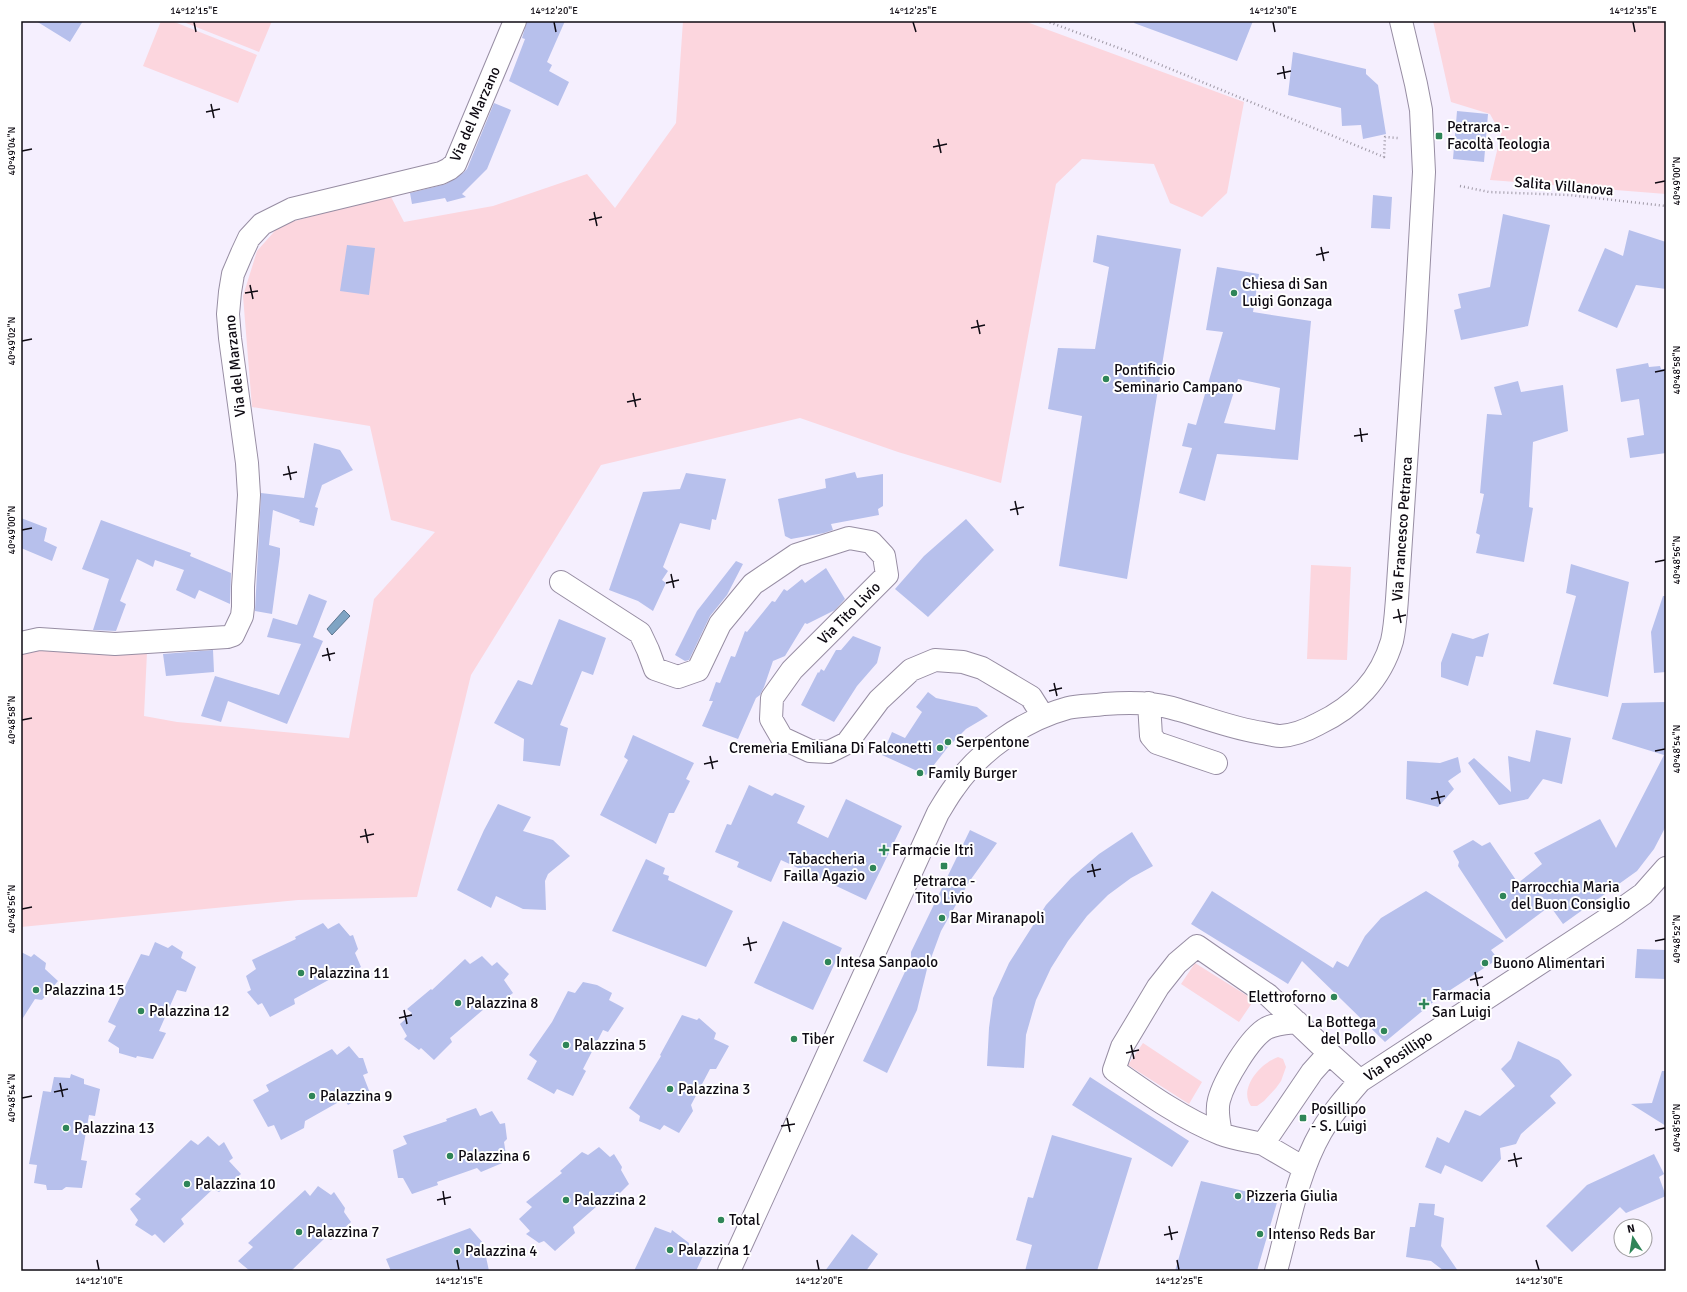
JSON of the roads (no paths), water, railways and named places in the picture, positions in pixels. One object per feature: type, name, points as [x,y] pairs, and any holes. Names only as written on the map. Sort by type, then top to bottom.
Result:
[{"type":"street","name":"Via del Marzano","points":[[21,643],[39,639],[115,644],[227,637],[233,635],[242,616],[244,607],[243,587],[249,495],[247,463],[228,314],[230,292],[234,274],[245,245],[249,238],[262,224],[292,209],[441,173],[449,169],[455,164],[515,21]]},
{"type":"street","name":"Via Francesco Petrarca","points":[[729,1271],[938,813],[955,787],[978,760],[1020,728],[1043,716],[1070,708],[1124,703],[1149,703],[1178,709],[1240,730],[1281,736],[1306,730],[1328,720],[1353,703],[1367,688],[1380,668],[1392,640],[1398,591],[1424,172],[1421,110],[1401,21]]},
{"type":"street","name":"Via Tito Livio","points":[[561,582],[640,633],[655,669],[678,677],[698,670],[720,624],[753,584],[796,555],[848,538],[871,542],[884,556],[887,575],[792,670],[772,698],[771,719],[782,738],[810,751],[829,752],[847,743],[879,700],[911,670],[935,660],[963,662],[982,668],[1031,697],[1043,716]]},
{"type":"street","points":[[1149,703],[1151,736],[1157,743],[1216,763]]},
{"type":"street","name":"Via Posillipo","points":[[1276,1271],[1304,1168],[1321,1131],[1338,1106],[1360,1081],[1615,914],[1643,894],[1666,868]]},
{"type":"street","points":[[1304,1168],[1263,1144],[1221,1134],[1186,1116],[1147,1093],[1114,1070],[1122,1047],[1158,987],[1177,963],[1197,946],[1268,995],[1298,1022],[1329,1054],[1360,1081]]},
{"type":"street","points":[[1221,1134],[1218,1116],[1219,1100],[1228,1078],[1248,1046],[1266,1029],[1281,1023],[1298,1022]]},
{"type":"street","points":[[1263,1144],[1312,1072],[1329,1054]]},
{"type":"water","points":[[344,610],[350,616],[332,635],[327,629]]},
{"type":"place","name":"Petrarca - Facoltà Teologia","points":[[1439,136]]},
{"type":"place","name":"Chiesa di San Luigi Gonzaga","points":[[1234,293]]},
{"type":"place","name":"Pontificio Seminario Campano","points":[[1106,379]]},
{"type":"place","name":"Serpentone","points":[[948,742]]},
{"type":"place","name":"Cremeria Emiliana Di Falconetti","points":[[940,748]]},
{"type":"place","name":"Family Burger","points":[[920,773]]},
{"type":"place","name":"Farmacie Itri","points":[[884,850]]},
{"type":"place","name":"Petrarca - Tito Livio","points":[[944,866]]},
{"type":"place","name":"Tabaccheria Failla Agazio","points":[[873,868]]},
{"type":"place","name":"Parrocchia Maria del Buon Consiglio","points":[[1503,896]]},
{"type":"place","name":"Bar Miranapoli","points":[[942,918]]},
{"type":"place","name":"Intesa Sanpaolo","points":[[828,962]]},
{"type":"place","name":"Buono Alimentari","points":[[1485,963]]},
{"type":"place","name":"Palazzina 11","points":[[301,973]]},
{"type":"place","name":"Palazzina 15","points":[[36,990]]},
{"type":"place","name":"Elettroforno","points":[[1334,997]]},
{"type":"place","name":"Palazzina 8","points":[[458,1003]]},
{"type":"place","name":"Farmacia San Luigi","points":[[1424,1004]]},
{"type":"place","name":"Palazzina 12","points":[[141,1011]]},
{"type":"place","name":"La Bottega del Pollo","points":[[1384,1031]]},
{"type":"place","name":"Tiber","points":[[794,1039]]},
{"type":"place","name":"Palazzina 5","points":[[566,1045]]},
{"type":"place","name":"Palazzina 3","points":[[670,1089]]},
{"type":"place","name":"Palazzina 9","points":[[312,1096]]},
{"type":"place","name":"Posillipo - S. Luigi","points":[[1303,1118]]},
{"type":"place","name":"Palazzina 13","points":[[66,1128]]},
{"type":"place","name":"Palazzina 6","points":[[450,1156]]},
{"type":"place","name":"Palazzina 10","points":[[187,1184]]},
{"type":"place","name":"Pizzeria Giulia","points":[[1238,1196]]},
{"type":"place","name":"Palazzina 2","points":[[566,1200]]},
{"type":"place","name":"Total","points":[[721,1220]]},
{"type":"place","name":"Palazzina 7","points":[[299,1232]]},
{"type":"place","name":"Intenso Reds Bar","points":[[1260,1234]]},
{"type":"place","name":"Palazzina 1","points":[[670,1250]]},
{"type":"place","name":"Palazzina 4","points":[[457,1251]]}]
